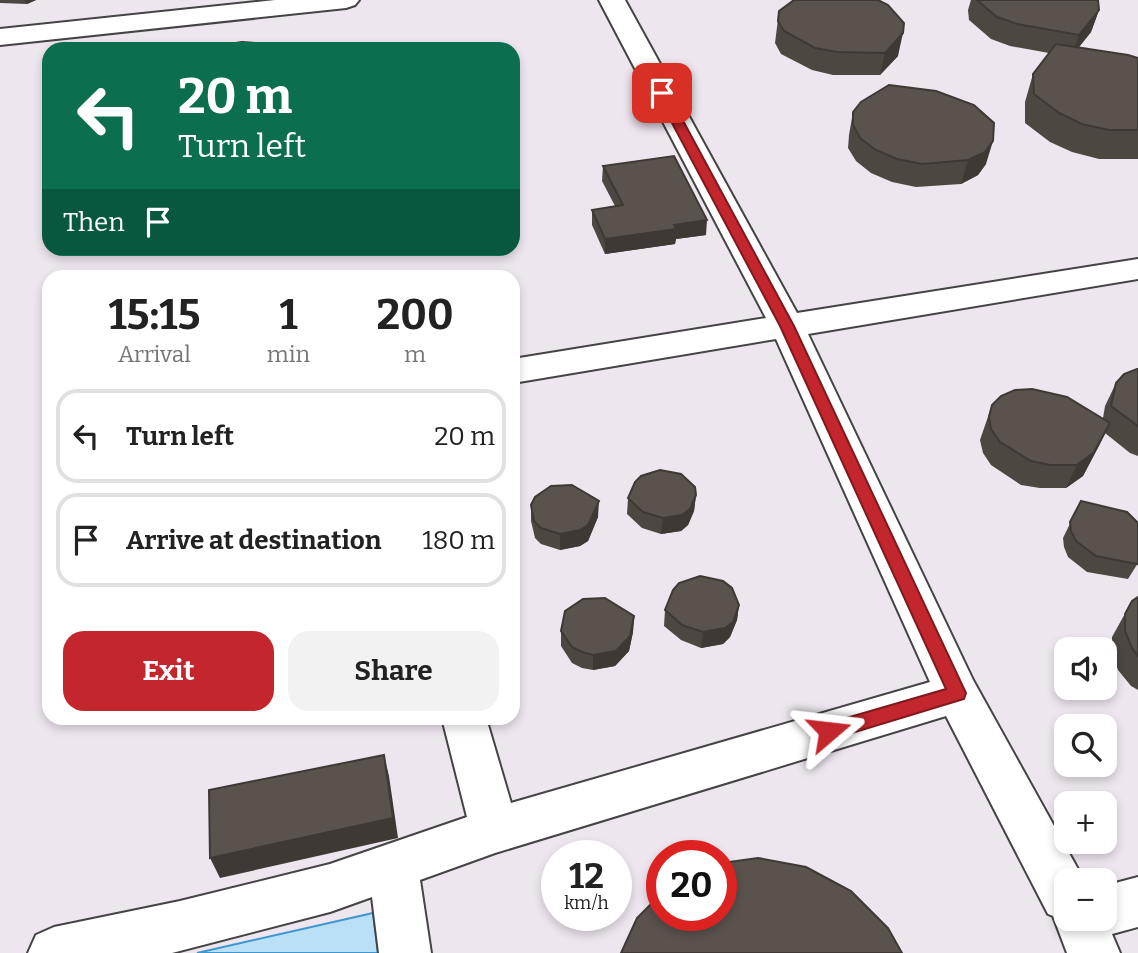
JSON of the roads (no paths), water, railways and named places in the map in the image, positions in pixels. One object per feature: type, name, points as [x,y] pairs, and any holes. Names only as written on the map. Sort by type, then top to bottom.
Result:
[{"type":"lane","points":[[0,37],[346,0]]},
{"type":"lane","points":[[612,0],[787,326],[957,693],[1054,875]]},
{"type":"lane","points":[[520,370],[1138,269]]},
{"type":"lane","points":[[54,953],[180,926],[317,891],[495,830],[957,693]]},
{"type":"lane","points":[[466,725],[495,830]]},
{"type":"lane","points":[[393,866],[405,953]]},
{"type":"lane","points":[[1117,908],[1138,902]]},
{"type":"lane","points":[[1083,931],[1094,953]]},
{"type":"water","points":[[373,913],[378,953],[197,953]]}]
